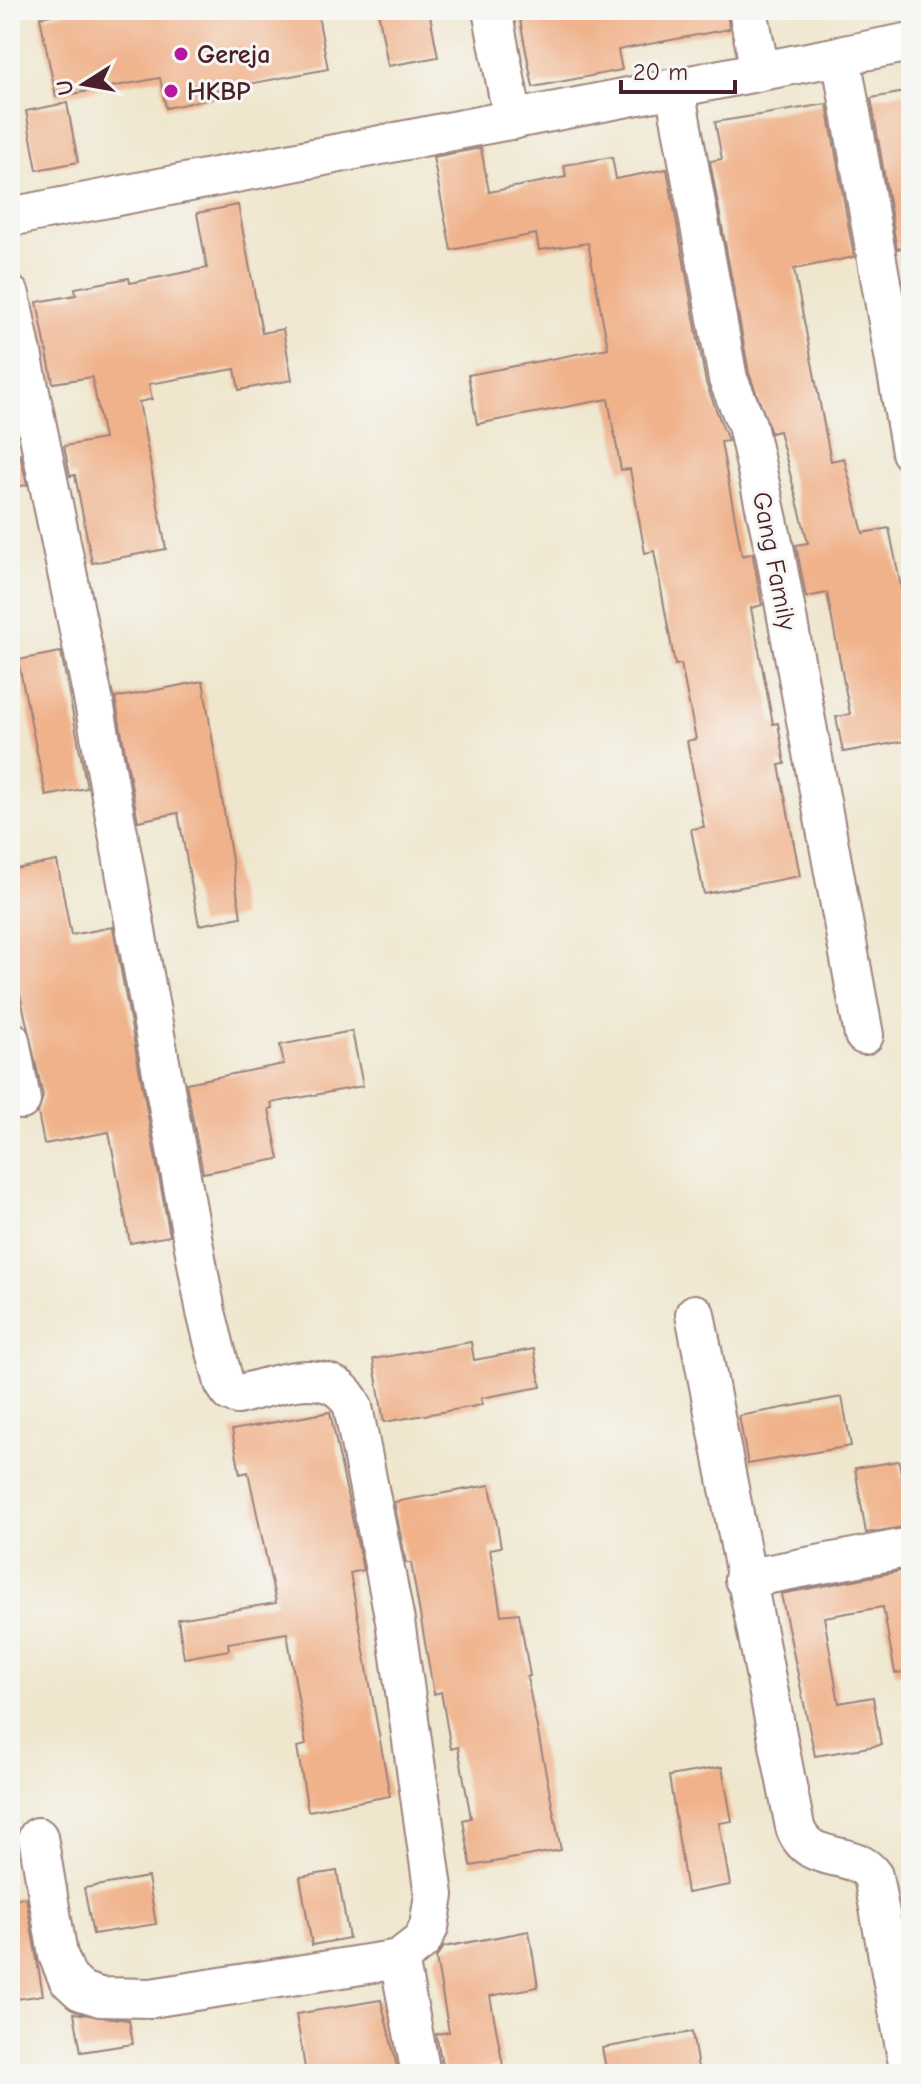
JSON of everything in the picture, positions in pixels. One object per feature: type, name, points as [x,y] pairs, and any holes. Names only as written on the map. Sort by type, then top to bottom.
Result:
[{"type":"street","points":[[492,10],[513,120]]},
{"type":"street","points":[[748,10],[760,71]]},
{"type":"street","points":[[10,217],[911,42]]},
{"type":"street","points":[[841,56],[911,452]]},
{"type":"street","name":"Gang Family","points":[[675,89],[726,367],[747,425],[775,552],[864,1035]]},
{"type":"street","points":[[10,295],[95,708],[189,1236],[224,1383],[237,1395],[314,1378],[333,1384],[347,1394],[356,1417],[395,1621],[434,1895],[429,1927],[422,1941],[399,1959],[163,1997],[100,1997],[81,1991],[68,1979],[58,1955],[38,1837]]},
{"type":"street","points":[[10,1040],[21,1100]]},
{"type":"street","points":[[695,1314],[744,1579],[795,1827],[799,1840],[809,1850],[856,1861],[867,1867],[873,1876],[910,2074]]},
{"type":"street","points":[[744,1579],[911,1547]]},
{"type":"street","points":[[399,1959],[421,2074]]},
{"type":"building","points":[[78,10],[317,10],[328,69],[212,91],[214,98],[166,108],[160,78],[56,97],[40,17]]},
{"type":"building","points":[[378,10],[429,10],[438,57],[388,66]]},
{"type":"building","points":[[518,10],[727,10],[729,29],[618,50],[622,70],[533,87]]},
{"type":"building","points":[[911,91],[911,246],[897,249],[871,98]]},
{"type":"building","points":[[67,103],[78,162],[37,170],[26,111]]},
{"type":"building","points":[[827,104],[854,257],[794,269],[831,461],[844,458],[863,533],[889,528],[911,636],[911,740],[843,752],[836,717],[850,714],[827,593],[806,597],[796,545],[808,543],[779,431],[771,433],[749,373],[710,161],[722,159],[715,122]]},
{"type":"building","points":[[481,148],[489,192],[566,177],[564,165],[612,157],[616,179],[667,169],[706,383],[728,441],[721,442],[742,556],[753,553],[762,605],[751,608],[773,724],[778,723],[785,764],[779,765],[800,876],[704,894],[691,829],[704,827],[687,741],[696,739],[681,664],[675,665],[654,551],[645,553],[630,469],[621,470],[608,399],[477,424],[468,375],[608,348],[588,243],[539,250],[536,234],[451,250],[433,157]]},
{"type":"building","points":[[238,205],[262,333],[283,329],[292,380],[239,390],[235,369],[149,384],[152,399],[139,402],[166,549],[92,563],[75,475],[70,476],[64,446],[104,439],[92,377],[53,383],[37,302],[76,295],[75,288],[129,278],[130,283],[207,268],[197,213]]},
{"type":"building","points":[[20,454],[27,485],[10,488],[10,456]]},
{"type":"building","points":[[61,652],[87,788],[46,796],[18,660]]},
{"type":"building","points":[[203,681],[241,917],[199,925],[178,813],[138,821],[115,698]]},
{"type":"building","points":[[57,861],[71,935],[113,927],[170,1236],[130,1243],[109,1132],[44,1144],[38,1113],[43,1096],[10,950],[10,870]]},
{"type":"building","points":[[352,1031],[363,1086],[271,1103],[273,1108],[269,1109],[279,1159],[203,1173],[186,1083],[284,1064],[280,1045]]},
{"type":"building","points":[[471,1342],[474,1360],[534,1349],[541,1387],[481,1398],[482,1405],[384,1422],[373,1359]]},
{"type":"building","points":[[842,1397],[851,1446],[748,1464],[739,1416]]},
{"type":"building","points":[[330,1412],[363,1570],[350,1573],[390,1796],[308,1811],[297,1747],[306,1745],[287,1633],[228,1643],[229,1650],[184,1658],[178,1619],[276,1603],[248,1472],[240,1474],[232,1430]]},
{"type":"building","points":[[899,1461],[910,1526],[866,1533],[855,1468]]},
{"type":"building","points":[[490,1485],[501,1547],[490,1549],[501,1615],[519,1613],[530,1676],[527,1677],[561,1850],[471,1866],[463,1820],[471,1818],[458,1747],[451,1749],[441,1692],[434,1694],[411,1563],[406,1563],[394,1502]]},
{"type":"building","points":[[911,1569],[911,1672],[895,1673],[883,1607],[824,1617],[839,1703],[873,1697],[881,1745],[815,1756],[781,1594]]},
{"type":"building","points":[[722,1767],[732,1821],[719,1823],[730,1885],[687,1893],[669,1776]]},
{"type":"building","points":[[337,1871],[349,1938],[312,1945],[300,1877]]},
{"type":"building","points":[[148,1877],[156,1924],[93,1934],[84,1888]]},
{"type":"building","points":[[26,1897],[43,1995],[10,2000],[10,1899]]},
{"type":"building","points":[[529,1931],[538,1987],[490,1996],[503,2066],[444,2074],[436,2034],[449,2032],[436,1958],[444,1947]]},
{"type":"building","points":[[381,2000],[398,2071],[306,2074],[296,2014]]},
{"type":"building","points":[[74,2013],[129,2020],[133,2044],[81,2052]]},
{"type":"building","points":[[692,2032],[699,2074],[607,2074],[602,2048]]},
{"type":"place","name":"Gereja","points":[[181,54]]},
{"type":"place","name":"HKBP","points":[[171,91]]}]
